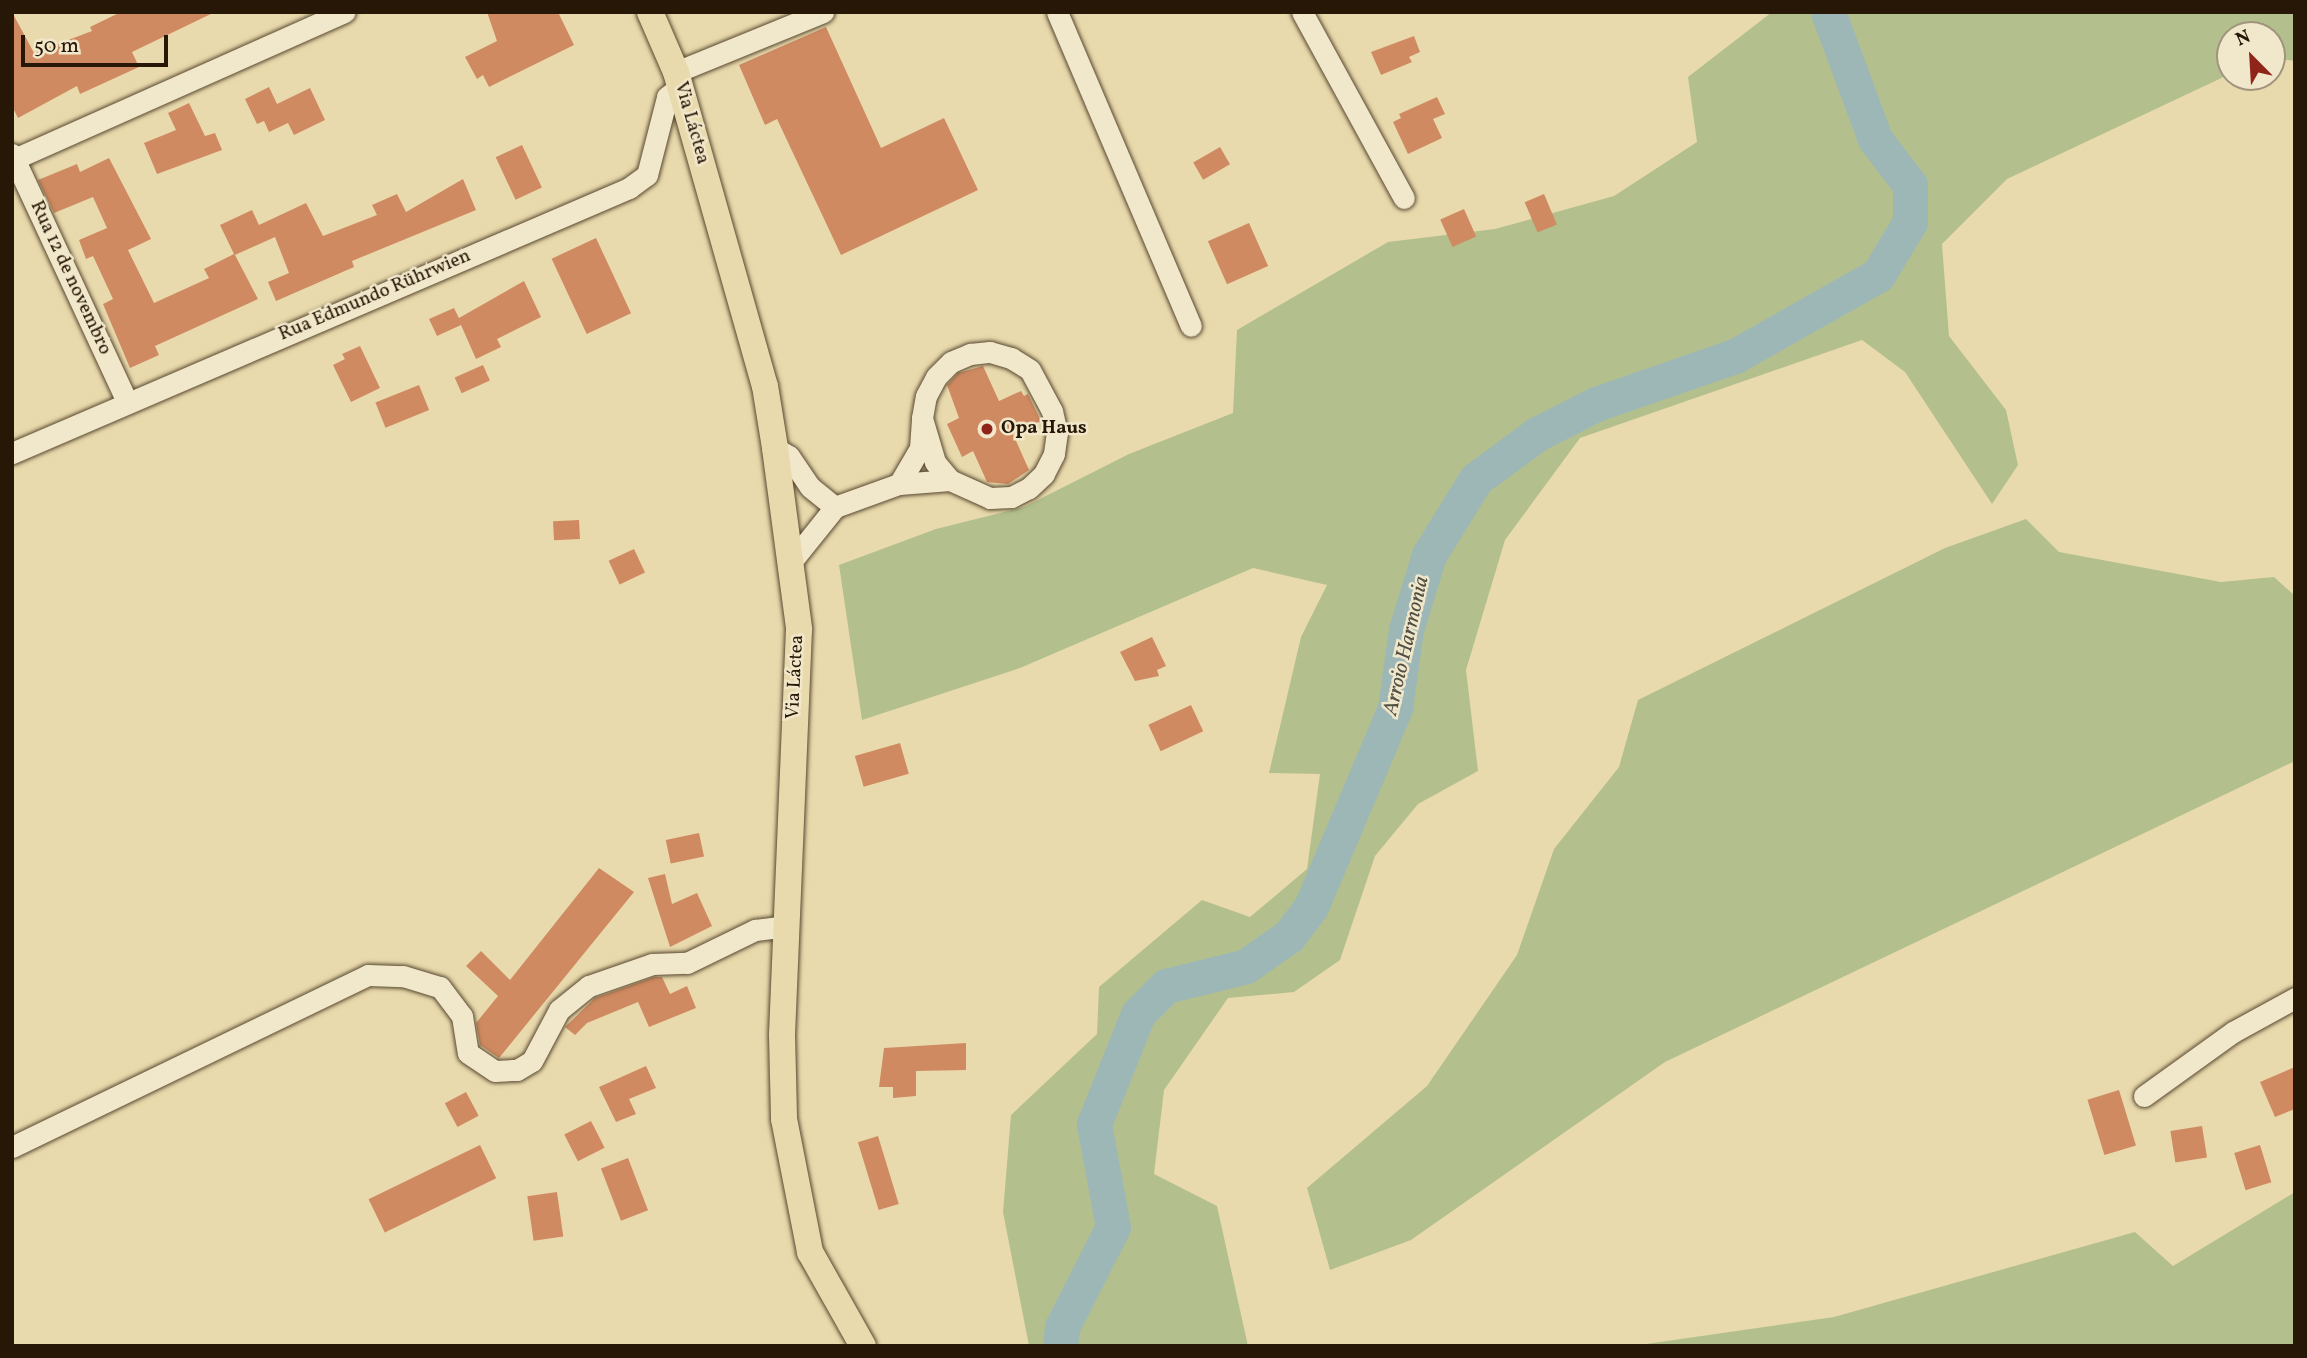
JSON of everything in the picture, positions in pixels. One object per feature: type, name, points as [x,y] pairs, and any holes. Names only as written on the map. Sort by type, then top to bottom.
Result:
[{"type":"main road","name":"Via Láctea","points":[[650,12],[678,79],[765,386],[775,448],[799,629],[782,1049],[784,1119],[793,1176],[810,1252],[863,1346]]},
{"type":"street","points":[[13,158],[345,12]]},
{"type":"street","points":[[678,79],[823,12]]},
{"type":"street","points":[[1057,12],[1191,326]]},
{"type":"street","points":[[1302,12],[1404,198]]},
{"type":"street","name":"Rua Edmundo Rührwien","points":[[12,453],[629,188],[647,175],[667,97],[678,79]]},
{"type":"street","name":"Rua 12 de novembro","points":[[13,158],[127,402]]},
{"type":"street","points":[[899,484],[920,447],[922,418],[936,377],[951,362],[970,354],[1011,358],[1030,370],[1047,400],[1058,432],[1054,454],[1044,474],[1029,488],[1011,497],[990,498],[950,480],[935,462],[922,418]]},
{"type":"street","points":[[775,448],[789,456],[810,486],[835,507]]},
{"type":"street","points":[[791,562],[835,507],[899,484],[934,485],[950,480]]},
{"type":"street","points":[[12,1147],[368,975],[403,976],[440,987],[462,1016],[468,1053],[495,1071],[517,1070],[532,1061],[559,1010],[589,986],[652,964],[687,962],[755,930],[786,926]]},
{"type":"street","points":[[2144,1096],[2233,1032],[2295,999]]},
{"type":"green space","points":[[1772,12],[2295,12],[2295,61],[2286,60],[2286,21],[2216,21],[2216,81],[2007,179],[1942,244],[1949,336],[2006,410],[2018,465],[1992,504],[1905,372],[1862,340],[1580,438],[1505,540],[1466,670],[1478,771],[1418,804],[1375,856],[1340,960],[1294,992],[1228,998],[1164,1090],[1154,1174],[1217,1206],[1248,1346],[1029,1346],[1003,1212],[1011,1115],[1097,1034],[1099,987],[1202,900],[1250,917],[1307,869],[1320,774],[1269,773],[1301,637],[1327,585],[1253,568],[1020,668],[862,720],[839,565],[936,529],[1024,507],[1129,454],[1233,413],[1237,330],[1388,242],[1495,229],[1614,196],[1697,142],[1688,77]]},
{"type":"green space","points":[[2026,519],[2059,552],[2221,582],[2274,577],[2295,596],[2295,761],[1665,1062],[1411,1240],[1330,1270],[1307,1188],[1427,1086],[1517,955],[1554,849],[1619,767],[1638,700],[1945,548]]},
{"type":"green space","points":[[2295,1192],[2295,1346],[1632,1346],[1834,1317],[2135,1232],[2173,1266]]},
{"type":"building","points":[[12,12],[34,53],[92,31],[90,27],[121,12],[215,12],[132,52],[139,67],[80,94],[77,86],[18,118],[12,106]]},
{"type":"building","points":[[487,12],[558,12],[574,45],[489,87],[483,75],[477,79],[465,57],[497,41]]},
{"type":"building","points":[[826,27],[881,148],[944,118],[978,190],[841,255],[777,119],[765,125],[739,65]]},
{"type":"building","points":[[1414,36],[1420,52],[1409,57],[1412,62],[1381,75],[1371,52]]},
{"type":"building","points":[[269,87],[277,104],[310,88],[325,120],[294,135],[288,123],[269,132],[264,121],[257,124],[245,99]]},
{"type":"building","points":[[1437,97],[1445,114],[1433,119],[1442,138],[1408,154],[1393,122],[1401,118],[1399,114]]},
{"type":"building","points":[[189,103],[205,136],[215,133],[222,150],[157,174],[144,143],[176,130],[168,113]]},
{"type":"building","points":[[522,145],[542,188],[516,200],[496,157]]},
{"type":"building","points":[[1220,147],[1230,164],[1203,180],[1193,162]]},
{"type":"building","points":[[109,158],[151,239],[128,250],[154,303],[209,278],[204,269],[234,254],[220,225],[252,210],[259,225],[306,203],[323,236],[377,215],[372,205],[397,194],[406,212],[463,179],[476,210],[352,261],[354,267],[276,301],[268,282],[289,273],[275,237],[235,255],[258,299],[155,346],[159,355],[130,368],[103,304],[113,299],[93,256],[86,259],[79,240],[107,228],[93,197],[54,213],[38,180],[77,164],[80,172]]},
{"type":"building","points":[[1544,194],[1557,224],[1538,233],[1525,202]]},
{"type":"building","points":[[1464,209],[1476,236],[1452,247],[1440,220]]},
{"type":"building","points":[[1249,223],[1268,266],[1227,284],[1208,241]]},
{"type":"building","points":[[596,238],[631,313],[587,334],[552,259]]},
{"type":"building","points":[[524,281],[541,317],[497,339],[501,347],[476,359],[461,325],[437,336],[429,319],[454,308],[459,318]]},
{"type":"building","points":[[360,346],[380,388],[351,402],[333,365],[345,359],[342,354]]},
{"type":"building","points":[[483,365],[490,381],[462,393],[455,378]]},
{"type":"building","name":"Opa Haus","points":[[983,366],[999,401],[1021,391],[1024,396],[1028,394],[1041,421],[1013,434],[1029,470],[1008,484],[987,482],[973,451],[962,457],[947,424],[959,418],[947,385],[958,373]]},
{"type":"building","points":[[419,385],[429,410],[386,428],[375,403]]},
{"type":"building","points":[[579,520],[580,539],[554,540],[553,521]]},
{"type":"building","points":[[634,549],[645,573],[620,584],[609,561]]},
{"type":"building","points":[[1152,637],[1166,666],[1157,670],[1159,676],[1135,681],[1120,652]]},
{"type":"building","points":[[1191,705],[1203,731],[1161,751],[1148,725]]},
{"type":"building","points":[[900,743],[909,774],[864,787],[855,756]]},
{"type":"building","points":[[699,833],[704,856],[671,864],[666,840]]},
{"type":"building","points":[[599,868],[634,892],[499,1058],[480,1045],[476,1023],[498,996],[466,966],[481,951],[510,980]]},
{"type":"building","points":[[665,874],[672,904],[697,893],[712,926],[670,947],[648,878]]},
{"type":"building","points":[[654,977],[662,977],[670,994],[687,986],[696,1008],[649,1027],[638,1002],[587,1023],[575,1035],[565,1027],[595,998]]},
{"type":"building","points":[[966,1043],[966,1070],[916,1071],[916,1096],[893,1098],[893,1087],[879,1087],[884,1048]]},
{"type":"building","points":[[646,1066],[656,1088],[629,1099],[636,1114],[616,1122],[599,1087]]},
{"type":"building","points":[[2295,1067],[2295,1109],[2275,1117],[2260,1082]]},
{"type":"building","points":[[2119,1090],[2136,1145],[2104,1155],[2087,1100]]},
{"type":"building","points":[[466,1092],[479,1116],[457,1127],[445,1103]]},
{"type":"building","points":[[591,1121],[605,1148],[578,1161],[564,1135]]},
{"type":"building","points":[[2202,1126],[2207,1158],[2175,1163],[2170,1131]]},
{"type":"building","points":[[878,1136],[899,1204],[879,1210],[858,1142]]},
{"type":"building","points":[[480,1145],[496,1178],[385,1233],[369,1199]]},
{"type":"building","points":[[2260,1145],[2271,1182],[2246,1190],[2234,1153]]},
{"type":"building","points":[[628,1158],[648,1210],[621,1221],[601,1168]]},
{"type":"building","points":[[557,1192],[563,1237],[534,1241],[527,1196]]},
{"type":"waterway","name":"Arroio Harmonia","points":[[1060,1346],[1062,1327],[1113,1227],[1094,1124],[1138,1014],[1166,986],[1246,966],[1289,936],[1311,907],[1395,708],[1406,630],[1429,555],[1476,479],[1537,434],[1596,404],[1735,356],[1878,275],[1910,222],[1910,185],[1875,139],[1828,12]]},
{"type":"place","name":"Opa Haus","points":[[987,429]]}]
